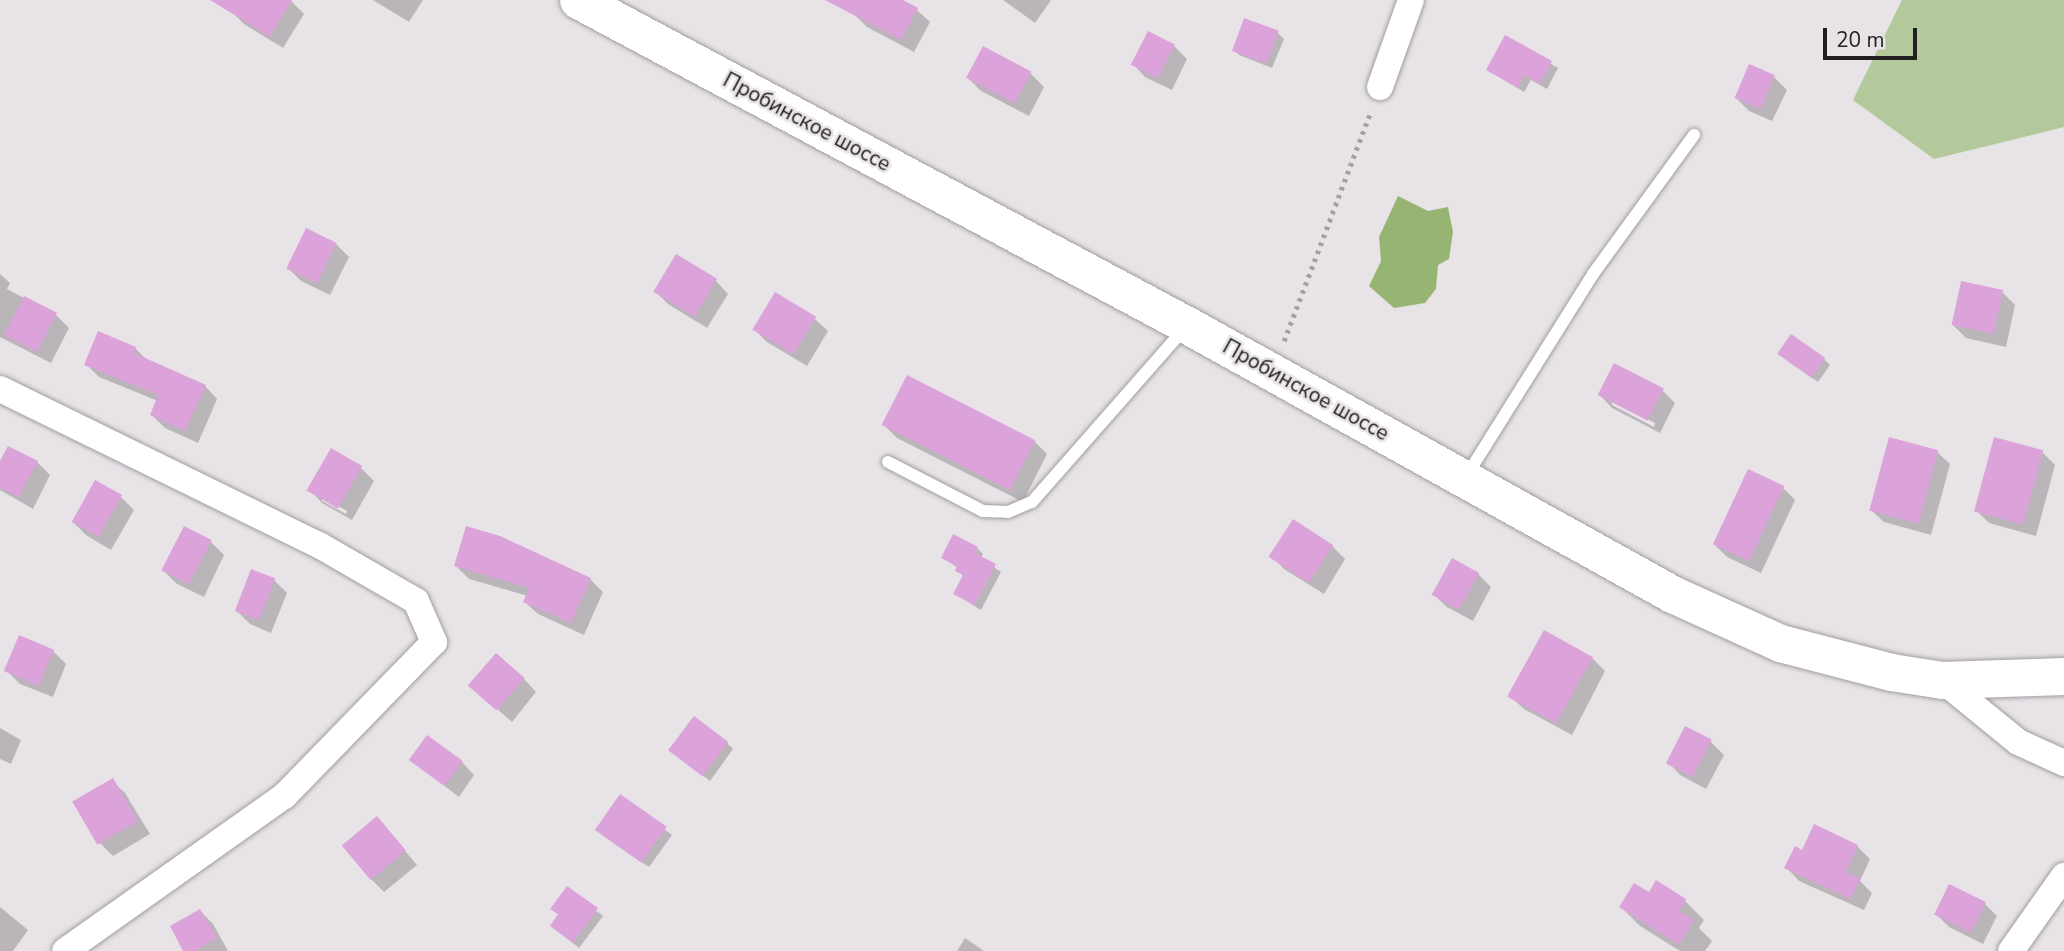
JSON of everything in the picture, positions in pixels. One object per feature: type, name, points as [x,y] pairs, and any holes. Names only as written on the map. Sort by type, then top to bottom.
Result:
[{"type":"main road","name":"Пробинское шоссе","points":[[578,0],[1187,325],[1672,594],[1780,643],[1891,672],[1942,680],[2064,676]]},
{"type":"street","points":[[1380,87],[1411,0]]},
{"type":"street","points":[[0,389],[319,545],[416,601],[434,642],[284,796],[65,951]]},
{"type":"street","points":[[1942,680],[2018,742],[2064,763]]},
{"type":"street","points":[[2011,951],[2064,876]]},
{"type":"lane","points":[[1465,479],[1593,274],[1694,135]]},
{"type":"lane","points":[[888,462],[982,511],[1008,512],[1032,502],[1187,325]]},
{"type":"path","points":[[1283,342],[1380,87]]},
{"type":"shaded area","points":[[1902,0],[2064,0],[2064,127],[1934,159],[1853,100]]},
{"type":"shaded area","points":[[1398,196],[1428,211],[1448,207],[1453,232],[1449,259],[1438,265],[1436,289],[1425,303],[1394,308],[1369,286],[1381,261],[1379,237]]},
{"type":"building","points":[[210,0],[292,0],[270,37]]},
{"type":"building","points":[[825,0],[903,0],[918,8],[901,40]]},
{"type":"building","points":[[1244,18],[1279,31],[1267,64],[1232,51]]},
{"type":"building","points":[[1148,31],[1175,45],[1157,78],[1131,65]]},
{"type":"building","points":[[1505,35],[1552,61],[1540,84],[1524,75],[1518,88],[1486,70]]},
{"type":"building","points":[[983,46],[1032,72],[1015,104],[966,78]]},
{"type":"building","points":[[1749,64],[1775,75],[1760,109],[1735,98]]},
{"type":"building","points":[[306,228],[337,243],[317,283],[286,268]]},
{"type":"building","points":[[676,254],[717,279],[694,316],[653,292]]},
{"type":"building","points":[[1961,281],[2003,290],[1994,334],[1952,325]]},
{"type":"building","points":[[775,292],[816,317],[793,354],[752,330]]},
{"type":"building","points":[[24,296],[57,313],[37,352],[4,335]]},
{"type":"building","points":[[98,331],[136,347],[134,353],[206,385],[185,431],[150,415],[158,395],[84,365]]},
{"type":"building","points":[[1791,334],[1825,358],[1812,378],[1777,354]]},
{"type":"building","points":[[1614,363],[1664,388],[1648,420],[1598,395]]},
{"type":"building","points":[[907,375],[1035,440],[1010,490],[882,425]]},
{"type":"building","points":[[1889,437],[1938,450],[1919,524],[1869,510]]},
{"type":"building","points":[[1994,437],[2043,450],[2023,525],[1974,511]]},
{"type":"building","points":[[8,446],[38,461],[19,497],[0,488],[0,461]]},
{"type":"building","points":[[331,448],[362,466],[338,508],[306,490]]},
{"type":"building","points":[[1748,469],[1784,486],[1749,561],[1713,544]]},
{"type":"building","points":[[95,480],[122,495],[99,537],[72,522]]},
{"type":"building","points":[[1293,519],[1333,545],[1309,583],[1268,557]]},
{"type":"building","points":[[184,526],[212,540],[189,585],[161,571]]},
{"type":"building","points":[[466,526],[500,536],[591,578],[571,623],[523,602],[529,588],[454,566]]},
{"type":"building","points":[[953,534],[978,547],[975,553],[996,564],[975,605],[953,594],[963,575],[955,571],[957,566],[941,558]]},
{"type":"building","points":[[1452,558],[1479,573],[1459,610],[1432,595]]},
{"type":"building","points":[[251,569],[275,578],[259,620],[235,611]]},
{"type":"building","points":[[1544,630],[1593,657],[1556,724],[1507,696]]},
{"type":"building","points":[[19,635],[54,650],[39,686],[4,671]]},
{"type":"building","points":[[496,653],[525,678],[496,710],[468,685]]},
{"type":"building","points":[[694,716],[728,742],[702,776],[668,750]]},
{"type":"building","points":[[1685,726],[1712,740],[1693,777],[1666,763]]},
{"type":"building","points":[[427,735],[463,761],[444,786],[409,760]]},
{"type":"building","points":[[113,778],[138,821],[97,845],[72,802]]},
{"type":"building","points":[[620,794],[667,827],[641,863],[595,830]]},
{"type":"building","points":[[377,816],[406,850],[371,880],[342,846]]},
{"type":"building","points":[[1814,824],[1858,845],[1846,872],[1860,879],[1851,899],[1784,868],[1795,846],[1802,850]]},
{"type":"building","points":[[1656,880],[1686,899],[1679,911],[1694,920],[1679,945],[1619,907],[1634,883],[1649,892]]},
{"type":"building","points":[[1949,884],[1986,902],[1971,933],[1934,915]]},
{"type":"building","points":[[567,886],[598,908],[573,943],[550,926],[558,914],[550,909]]},
{"type":"building","points":[[200,909],[217,938],[195,951],[183,951],[170,926]]}]
